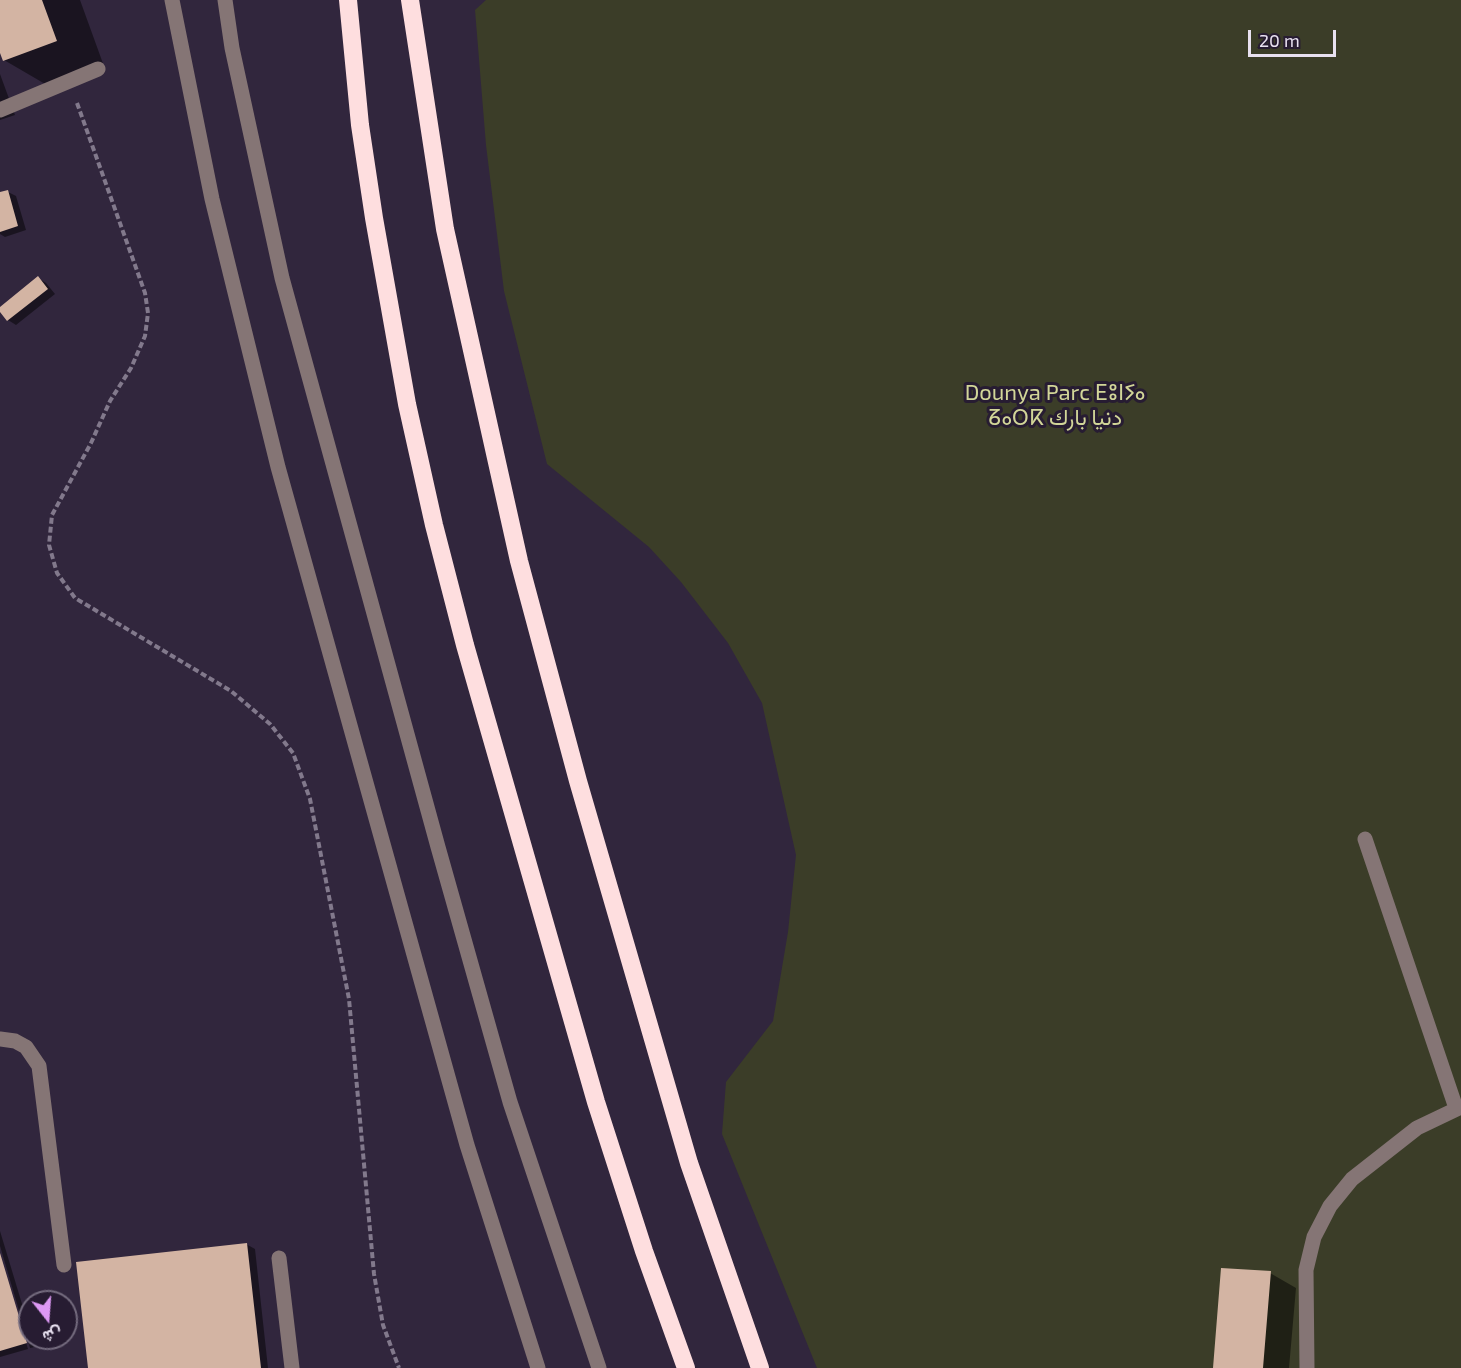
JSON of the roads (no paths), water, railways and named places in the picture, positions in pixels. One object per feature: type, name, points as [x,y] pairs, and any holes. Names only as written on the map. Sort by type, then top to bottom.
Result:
[{"type":"highway","points":[[348,0],[360,125],[374,218],[407,404],[434,525],[468,656],[596,1102],[644,1251],[686,1368]]},
{"type":"highway","points":[[410,0],[445,229],[521,572],[578,781],[689,1163],[760,1368]]},
{"type":"street","points":[[172,0],[212,199],[278,467],[466,1145],[538,1368]]},
{"type":"street","points":[[225,0],[232,48],[282,278],[510,1102],[599,1368]]},
{"type":"street","points":[[0,110],[98,69]]},
{"type":"street","points":[[1307,1368],[1306,1270],[1314,1237],[1330,1206],[1352,1179],[1384,1153],[1417,1128],[1458,1108],[1365,839]]},
{"type":"street","points":[[0,1039],[15,1041],[26,1047],[39,1066],[64,1265]]},
{"type":"street","points":[[279,1258],[292,1368]]},
{"type":"park label","name":"Dounya Parc ⴹⵓⵏⵢⴰ ⵒⴰⵔⴽ دنيا بارك","points":[[1055,406]]}]
